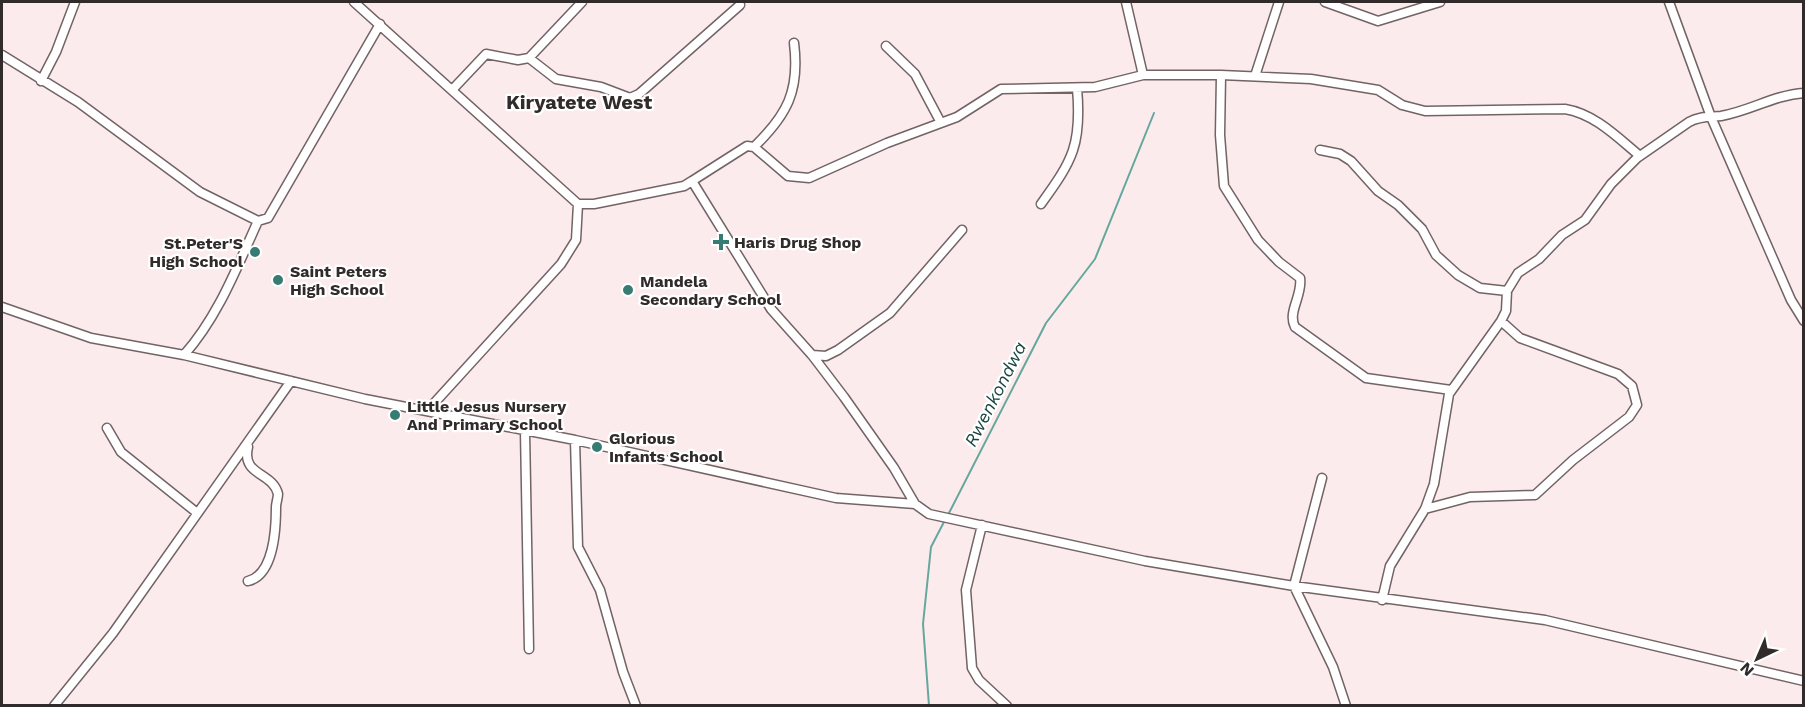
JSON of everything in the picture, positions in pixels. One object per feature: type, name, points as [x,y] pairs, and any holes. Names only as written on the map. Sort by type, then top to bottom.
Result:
[{"type":"street","points":[[41,81],[56,52],[75,2]]},
{"type":"street","points":[[354,2],[578,204],[594,204],[684,186],[743,148],[754,147],[778,123],[788,105],[796,77],[794,43]]},
{"type":"street","points":[[452,90],[486,54],[518,60],[529,58],[582,2]]},
{"type":"street","points":[[1126,2],[1143,75]]},
{"type":"street","points":[[1255,76],[1279,2]]},
{"type":"street","points":[[1325,2],[1378,21],[1440,2]]},
{"type":"street","points":[[1669,2],[1711,117],[1791,300],[1803,321]]},
{"type":"street","points":[[529,58],[556,79],[601,87],[630,98],[639,94],[740,5]]},
{"type":"street","points":[[2,55],[78,102],[200,192],[258,221],[268,218],[380,24]]},
{"type":"street","points":[[886,46],[915,74],[941,123]]},
{"type":"street","points":[[754,147],[788,176],[809,178],[887,143],[968,111],[1001,89],[1102,86],[1143,75],[1221,75],[1311,80],[1378,90],[1402,105],[1425,111],[1565,109],[1577,111],[1596,121],[1640,156]]},
{"type":"street","points":[[1221,75],[1220,135],[1224,186],[1258,240],[1279,262],[1300,278],[1300,289],[1292,317],[1295,327],[1366,378],[1451,390]]},
{"type":"street","points":[[1041,204],[1063,173],[1078,139],[1077,88]]},
{"type":"street","points":[[1382,600],[1390,566],[1425,509],[1437,473],[1441,432],[1451,390],[1501,321],[1506,310],[1507,291],[1523,268],[1539,258],[1562,235],[1585,220],[1618,176],[1640,156],[1693,119],[1734,113],[1779,96],[1803,93]]},
{"type":"street","points":[[1320,150],[1340,154],[1351,161],[1378,191],[1398,205],[1422,229],[1436,255],[1458,275],[1480,288],[1507,291]]},
{"type":"street","points":[[692,181],[771,309],[812,355],[894,468],[915,504],[928,514],[1145,561],[1382,600],[1545,620],[1803,681]]},
{"type":"street","points":[[427,411],[571,251],[576,240],[578,204]]},
{"type":"street","points":[[184,355],[200,336],[216,309],[258,221]]},
{"type":"street","points":[[812,355],[826,356],[838,350],[890,313],[914,289],[962,230]]},
{"type":"street","points":[[2,307],[83,336],[184,355],[427,411],[575,440],[836,498],[915,504]]},
{"type":"street","points":[[1425,509],[1470,497],[1535,495],[1573,460],[1629,417],[1637,405],[1632,386],[1618,374],[1520,338],[1501,321]]},
{"type":"street","points":[[54,705],[113,633],[196,512],[250,441],[291,381]]},
{"type":"street","points":[[106,429],[121,452],[196,512]]},
{"type":"street","points":[[525,431],[529,649]]},
{"type":"street","points":[[575,440],[578,547],[600,590],[623,672],[636,705]]},
{"type":"street","points":[[248,581],[260,573],[271,552],[278,496],[274,485],[247,461],[250,441]]},
{"type":"street","points":[[1322,478],[1294,586],[1333,667],[1346,705]]},
{"type":"street","points":[[982,525],[966,590],[972,668],[979,680],[1007,705]]},
{"type":"waterway","name":"Rwenkondwa","points":[[948,515],[1046,323],[1095,259],[1154,113]]},
{"type":"waterway","name":"Rwenkondwa","points":[[929,706],[923,624],[931,547],[945,520]]},
{"type":"place","name":"Haris Drug Shop","points":[[721,242]]},
{"type":"place","name":"St.Peter'S High School","points":[[255,252]]},
{"type":"place","name":"Saint Peters High School","points":[[278,280]]},
{"type":"place","name":"Mandela Secondary School","points":[[628,290]]},
{"type":"place","name":"Little Jesus Nursery And Primary School","points":[[395,415]]},
{"type":"place","name":"Glorious Infants School","points":[[597,447]]},
{"type":"district","name":"Kiryatete West","points":[[579,102]]}]
